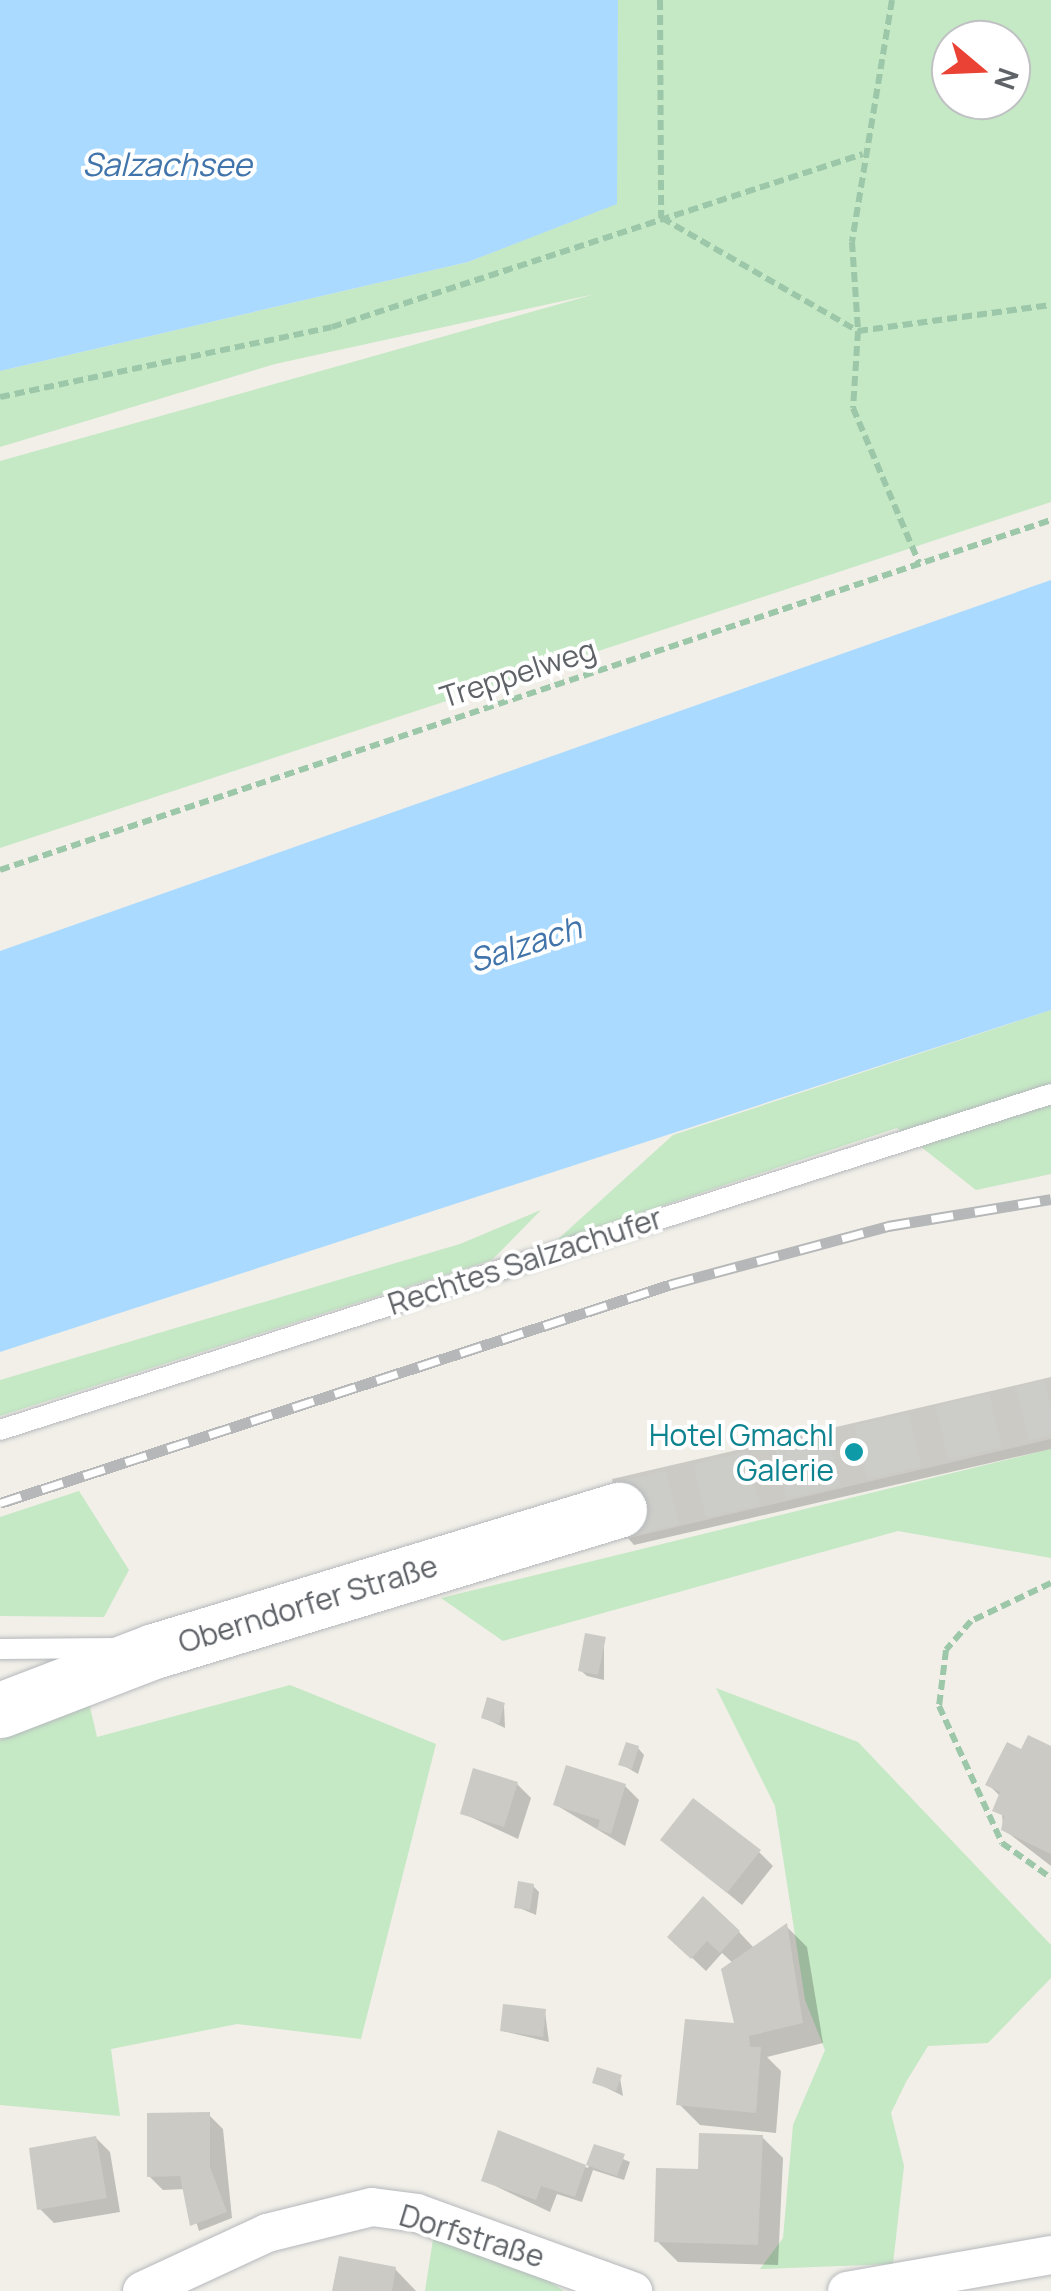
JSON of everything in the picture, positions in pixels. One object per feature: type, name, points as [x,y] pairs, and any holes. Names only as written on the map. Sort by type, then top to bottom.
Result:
[{"type":"main road","name":"Oberndorfer Straße","points":[[0,1710],[154,1651],[619,1510]]},
{"type":"street","name":"Dorfstraße","points":[[142,2291],[267,2233],[372,2207],[417,2214],[633,2291]]},
{"type":"street","points":[[848,2291],[1051,2255]]},
{"type":"lane","name":"Rechtes Salzachufer","points":[[0,1430],[1051,1094]]},
{"type":"lane","points":[[0,1649],[45,1642],[154,1651]]},
{"type":"path","points":[[660,0],[661,218]]},
{"type":"path","points":[[892,0],[863,154],[852,242],[858,332],[853,408],[919,563]]},
{"type":"path","points":[[0,397],[332,327],[863,154]]},
{"type":"path","points":[[661,218],[858,332],[1051,306]]},
{"type":"path","name":"Treppelweg","points":[[0,870],[1051,520]]},
{"type":"path","points":[[1051,1583],[971,1621],[946,1650],[939,1706],[1002,1843],[1051,1878]]},
{"type":"green space","points":[[618,0],[1051,0],[1051,502],[0,848],[0,461],[595,294],[275,364],[0,447],[0,371],[468,262],[616,204]]},
{"type":"green space","points":[[1051,1010],[1051,1174],[976,1190],[897,1128],[556,1241],[673,1135]]},
{"type":"green space","points":[[541,1210],[492,1260],[0,1416],[0,1380],[460,1244]]},
{"type":"green space","points":[[1051,1449],[1051,1558],[898,1531],[503,1641],[441,1598]]},
{"type":"green space","points":[[79,1491],[129,1570],[104,1617],[0,1616],[0,1517]]},
{"type":"green space","points":[[290,1685],[436,1744],[361,2039],[237,2024],[111,2049],[120,2116],[0,2105],[0,1740],[89,1703],[97,1737]]},
{"type":"green space","points":[[716,1688],[858,1742],[1051,1945],[1051,1978],[988,2043],[928,2046],[906,2082],[891,2113],[904,2166],[893,2264],[760,2269],[783,2238],[793,2125],[825,2050],[805,2000],[775,1806]]},
{"type":"green space","points":[[434,2233],[531,2269],[564,2291],[425,2291]]},
{"type":"water","name":"Salzachsee","points":[[0,0],[618,0],[617,204],[468,262],[0,371]]},
{"type":"water","name":"Salzach","points":[[1051,580],[1051,1010],[0,1352],[0,951]]},
{"type":"building","name":"Hotel Gmachl Galerie","points":[[1051,1377],[1051,1439],[625,1539],[612,1479]]},
{"type":"building","points":[[585,1633],[606,1637],[598,1675],[578,1671]]},
{"type":"building","points":[[487,1697],[505,1703],[499,1724],[481,1718]]},
{"type":"building","points":[[1028,1735],[1051,1746],[1051,1854],[1001,1830],[1004,1816],[992,1811],[1000,1792],[985,1785],[1007,1742],[1021,1749]]},
{"type":"building","points":[[626,1742],[639,1746],[632,1769],[618,1765]]},
{"type":"building","points":[[566,1765],[626,1784],[611,1834],[597,1829],[600,1820],[553,1805]]},
{"type":"building","points":[[473,1768],[518,1782],[504,1827],[460,1814]]},
{"type":"building","points":[[693,1798],[761,1850],[727,1893],[660,1840]]},
{"type":"building","points":[[518,1881],[534,1884],[530,1910],[514,1908]]},
{"type":"building","points":[[703,1896],[740,1931],[720,1953],[707,1941],[691,1959],[667,1937]]},
{"type":"building","points":[[787,1923],[803,2023],[749,2036],[750,2047],[761,2047],[756,2113],[676,2105],[685,2019],[734,2023],[721,1969]]},
{"type":"building","points":[[503,2004],[546,2009],[543,2037],[500,2031]]},
{"type":"building","points":[[597,2067],[622,2075],[616,2091],[592,2083]]},
{"type":"building","points":[[210,2112],[210,2167],[227,2212],[190,2226],[180,2176],[147,2177],[147,2113]]},
{"type":"building","points":[[498,2130],[586,2165],[575,2197],[541,2186],[536,2200],[481,2181]]},
{"type":"building","points":[[699,2133],[763,2135],[758,2245],[654,2242],[656,2168],[698,2169]]},
{"type":"building","points":[[96,2136],[107,2198],[37,2210],[29,2148]]},
{"type":"building","points":[[594,2144],[625,2154],[617,2176],[586,2165]]},
{"type":"building","points":[[339,2256],[396,2267],[392,2291],[332,2291]]},
{"type":"tunnel","points":[[619,1510],[1051,1406]]},
{"type":"railway","points":[[0,1503],[672,1284],[888,1226],[1051,1199]]},
{"type":"place","name":"Hotel Gmachl Galerie","points":[[854,1452]]}]
